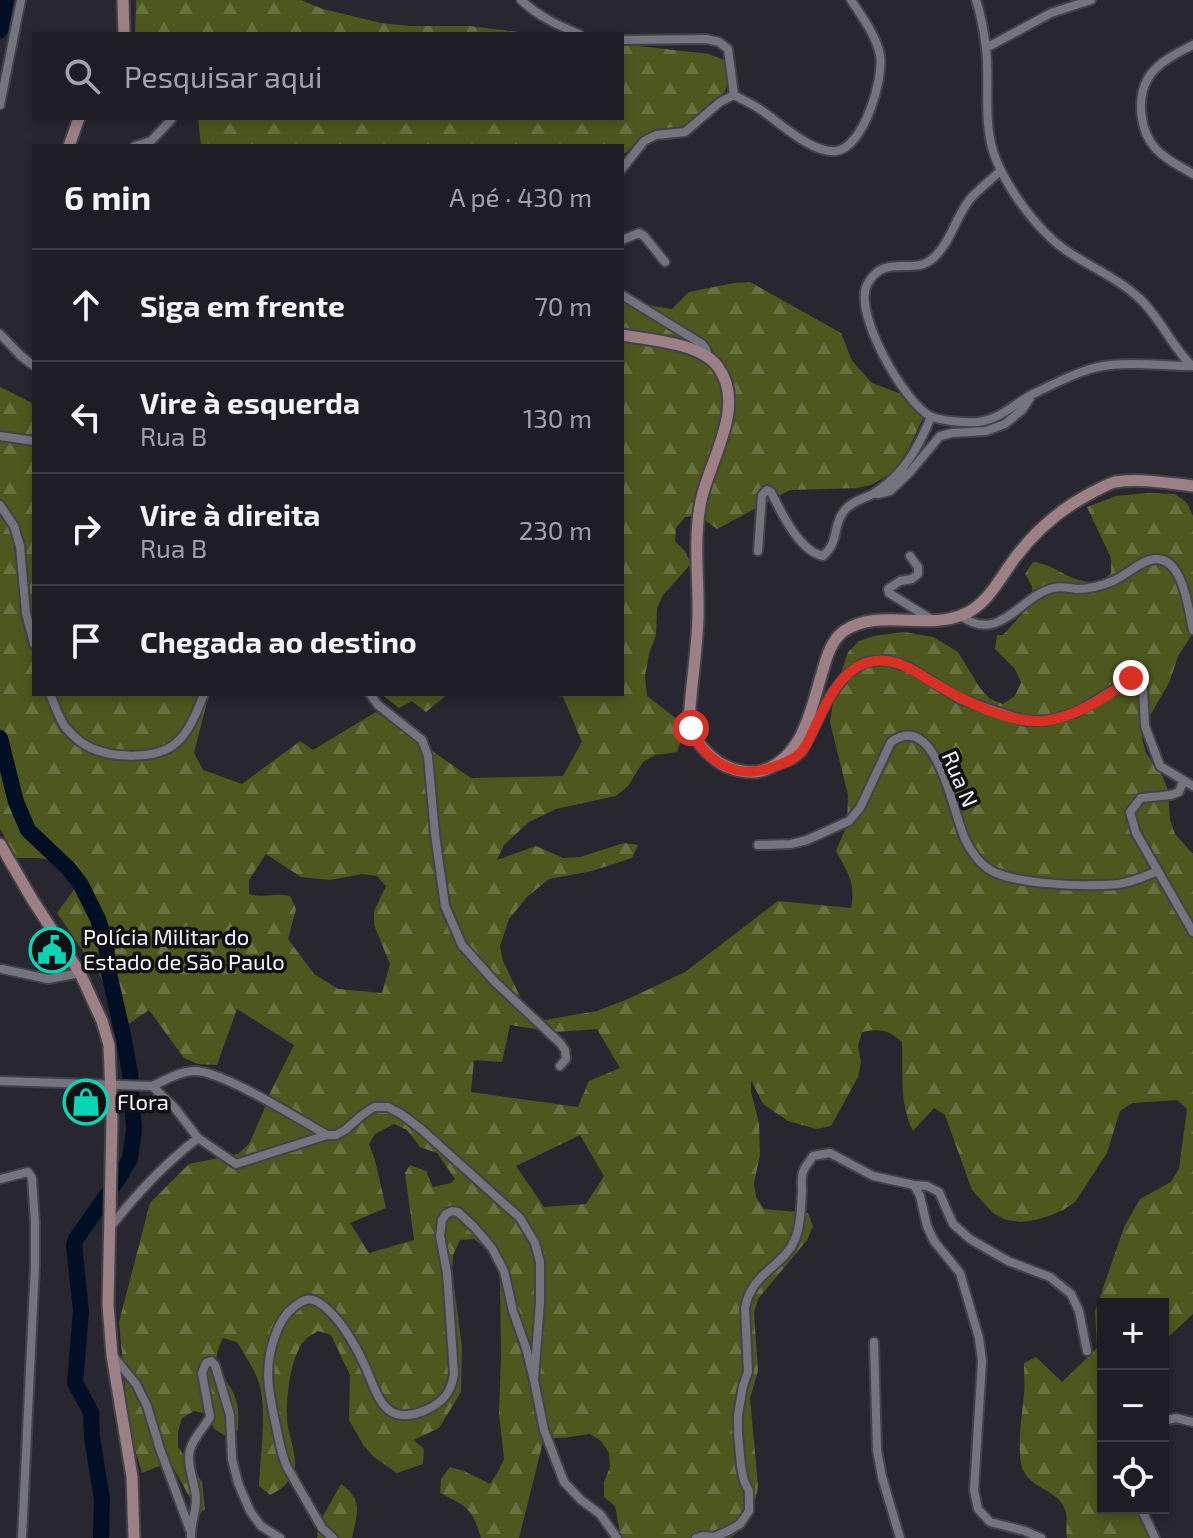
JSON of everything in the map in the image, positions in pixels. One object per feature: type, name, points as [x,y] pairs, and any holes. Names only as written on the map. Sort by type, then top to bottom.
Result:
[{"type":"main road","points":[[123,0],[124,32]]},
{"type":"main road","points":[[70,144],[78,120]]},
{"type":"main road","points":[[624,335],[680,346],[708,356],[718,366],[727,383],[729,407],[701,499],[698,523],[698,615],[689,721],[697,742],[706,752],[735,770],[757,772],[775,766],[793,750],[812,707],[827,657],[840,633],[854,625],[870,622],[935,621],[961,616],[974,609],[986,600],[1032,537],[1073,503],[1112,482],[1144,481],[1193,486]]},
{"type":"main road","points":[[0,844],[80,973],[102,1021],[109,1045],[114,1085],[108,1305],[112,1355],[132,1477],[134,1538]]},
{"type":"street","points":[[0,105],[21,0]]},
{"type":"street","points":[[521,0],[533,12],[574,32]]},
{"type":"street","points":[[734,95],[757,107],[806,142],[836,151],[849,145],[862,129],[881,73],[880,54],[871,32],[851,0]]},
{"type":"street","points":[[976,0],[986,48],[988,129],[1001,170],[1041,228],[1061,247],[1139,298],[1192,366]]},
{"type":"street","points":[[986,48],[1051,13],[1091,0]]},
{"type":"street","points":[[624,40],[706,39],[719,42],[728,49],[734,95]]},
{"type":"street","points":[[1193,45],[1168,58],[1148,78],[1142,96],[1142,113],[1145,130],[1156,148],[1193,174]]},
{"type":"street","points":[[624,166],[644,141],[656,135],[685,132],[720,102],[734,95]]},
{"type":"street","points":[[141,144],[151,141],[171,120]]},
{"type":"street","points":[[1001,170],[970,199],[950,235],[929,262],[917,266],[893,265],[879,271],[864,293],[870,325],[887,363],[916,404],[931,417],[979,422],[1014,408],[1032,394],[1090,370],[1111,365],[1192,366]]},
{"type":"street","points":[[624,239],[639,233],[665,262]]},
{"type":"street","points":[[624,289],[641,308]]},
{"type":"street","points":[[624,296],[702,344],[708,356]]},
{"type":"street","points":[[0,334],[32,364]]},
{"type":"street","points":[[758,551],[762,495],[767,490],[796,536],[814,554],[823,556],[832,548],[845,508],[860,499],[890,491],[940,436],[986,431],[1005,424],[1022,410],[1032,394]]},
{"type":"street","points":[[874,494],[898,475],[912,456],[931,417]]},
{"type":"street","points":[[0,436],[32,441]]},
{"type":"street","points":[[0,505],[14,526],[20,546],[26,613],[32,636]]},
{"type":"street","points":[[910,556],[918,567],[918,574],[912,579],[900,581],[888,589],[889,593],[935,621]]},
{"type":"street","points":[[961,616],[974,623],[993,624],[1010,617],[1045,590],[1058,587],[1093,588],[1115,581],[1151,559],[1166,561],[1175,568],[1193,630]]},
{"type":"street","points":[[775,766],[792,760],[802,752],[830,696],[847,674],[866,662],[886,660],[909,667],[960,699],[1026,721],[1045,721],[1075,713],[1131,678],[1139,680],[1143,688],[1145,726],[1160,766],[1193,786]]},
{"type":"street","points":[[51,696],[65,727],[79,741],[92,749],[140,756],[169,748],[178,742],[195,717],[203,696]]},
{"type":"street","points":[[371,696],[378,705],[422,740],[428,756],[445,906],[462,945],[506,993],[560,1043],[566,1059],[560,1066]]},
{"type":"street","name":"Rua N","points":[[758,845],[807,840],[849,821],[860,808],[891,742],[906,735],[922,741],[935,756],[966,843],[986,867],[1004,878],[1028,882],[1120,884],[1158,871]]},
{"type":"street","points":[[1183,781],[1179,792],[1141,798],[1130,812],[1136,833],[1193,932]]},
{"type":"street","points":[[2,969],[48,979],[80,973]]},
{"type":"street","points":[[0,1081],[149,1086],[181,1073],[197,1071],[239,1086],[327,1135]]},
{"type":"street","points":[[149,1086],[174,1107],[198,1138],[236,1164],[327,1135],[336,1135],[374,1107],[388,1107],[421,1129],[520,1218],[535,1243],[540,1262],[540,1302],[534,1380]]},
{"type":"street","points":[[109,1229],[151,1178],[198,1138]]},
{"type":"street","points":[[696,1538],[714,1537],[728,1531],[740,1524],[749,1511],[749,1491],[741,1466],[738,1433],[738,1415],[748,1372],[745,1308],[751,1289],[794,1241],[800,1221],[803,1172],[813,1156],[830,1153],[873,1176],[927,1186],[939,1192],[953,1224],[970,1239],[1008,1261],[1050,1277],[1071,1294],[1079,1311],[1087,1351]]},
{"type":"street","points":[[0,1179],[28,1172],[32,1178],[35,1222],[22,1538]]},
{"type":"street","points":[[914,1185],[934,1241],[960,1273],[979,1338],[982,1361],[974,1490],[978,1509],[990,1522],[1041,1538]]},
{"type":"street","points":[[333,1538],[322,1528],[283,1459],[267,1371],[268,1355],[278,1324],[288,1311],[304,1300],[314,1299],[338,1320],[363,1363],[376,1397],[387,1409],[396,1414],[412,1414],[441,1402],[451,1390],[454,1374],[447,1273],[440,1236],[442,1220],[452,1211],[458,1212],[474,1227],[492,1248],[504,1271],[526,1348],[544,1430],[564,1482],[600,1514],[617,1538]]},
{"type":"street","points":[[874,1342],[877,1450],[900,1538]]},
{"type":"street","points":[[112,1355],[136,1384],[147,1406],[191,1534]]},
{"type":"street","points":[[191,1534],[196,1495],[190,1449],[210,1417],[202,1373],[206,1363],[211,1361],[215,1365],[230,1415],[232,1459],[238,1483],[250,1511],[261,1526],[280,1538]]},
{"type":"street","points":[[1169,1420],[1193,1422]]},
{"type":"street","points":[[1144,1514],[1155,1538]]},
{"type":"green space","points":[[136,0],[301,0],[323,9],[381,23],[470,26],[519,32],[135,32]]},
{"type":"green space","points":[[624,44],[709,54],[727,61],[725,92],[697,120],[672,131],[646,135],[624,154],[624,144],[201,144],[198,120],[624,120]]},
{"type":"green space","points":[[750,282],[841,333],[852,361],[872,383],[904,395],[924,416],[894,472],[871,485],[790,490],[717,529],[698,515],[685,517],[676,528],[675,541],[685,551],[691,564],[663,595],[657,608],[656,635],[645,676],[647,696],[677,719],[682,737],[677,752],[655,755],[643,762],[628,786],[616,796],[556,809],[529,822],[504,845],[497,860],[536,846],[563,858],[580,857],[624,843],[638,845],[632,858],[592,871],[549,879],[527,897],[509,919],[500,946],[503,961],[528,1013],[539,1021],[597,1011],[628,999],[685,972],[778,901],[851,908],[852,885],[836,851],[847,825],[848,795],[830,722],[834,694],[848,652],[859,641],[874,636],[904,632],[933,637],[958,652],[980,688],[990,699],[1003,704],[1015,696],[1021,682],[1015,669],[995,649],[997,635],[1003,635],[1033,602],[1032,586],[1025,574],[1033,562],[1076,579],[1101,583],[1111,573],[1111,558],[1087,507],[1116,496],[1175,494],[1187,503],[1193,516],[1193,633],[1178,656],[1169,683],[1145,724],[1142,739],[1146,753],[1163,777],[1168,791],[1170,820],[1175,834],[1193,854],[1193,1314],[1169,1336],[1169,1298],[1100,1298],[1124,1227],[1140,1199],[1171,1182],[1179,1169],[1187,1109],[1177,1100],[1132,1103],[1120,1111],[1107,1153],[1075,1202],[1035,1220],[1006,1220],[993,1213],[972,1190],[945,1115],[934,1108],[913,1131],[904,1099],[902,1042],[879,1030],[862,1032],[858,1046],[861,1062],[858,1077],[831,1126],[817,1129],[788,1121],[763,1104],[751,1080],[759,1123],[760,1155],[754,1183],[756,1197],[764,1209],[808,1213],[813,1226],[807,1240],[758,1299],[754,1313],[758,1371],[750,1398],[758,1485],[750,1513],[733,1536],[621,1538],[615,1506],[604,1497],[604,1482],[610,1467],[609,1453],[601,1441],[590,1434],[544,1438],[519,1538],[481,1538],[468,1510],[440,1493],[441,1479],[450,1467],[490,1484],[504,1459],[499,1413],[501,1273],[487,1249],[474,1239],[460,1240],[453,1255],[452,1271],[462,1347],[461,1392],[439,1428],[414,1440],[424,1449],[423,1464],[397,1473],[364,1446],[349,1420],[350,1375],[331,1335],[318,1331],[301,1345],[290,1377],[287,1420],[295,1458],[294,1469],[287,1483],[270,1495],[259,1486],[263,1418],[258,1380],[237,1342],[223,1338],[218,1349],[218,1366],[234,1394],[238,1430],[226,1436],[214,1429],[208,1414],[194,1411],[182,1418],[178,1432],[178,1447],[202,1482],[205,1509],[199,1514],[170,1462],[142,1473],[129,1429],[119,1322],[150,1203],[189,1164],[238,1154],[249,1144],[294,1045],[237,1009],[217,1065],[198,1064],[184,1058],[149,1010],[124,1027],[100,976],[57,913],[75,888],[70,878],[52,861],[17,858],[0,829],[0,387],[32,403],[32,696],[208,696],[194,753],[203,770],[242,784],[300,741],[313,750],[376,712],[471,778],[563,776],[582,742],[563,697],[557,696],[624,696],[624,301],[672,309],[689,292]],"holes":[[[266,854],[301,877],[330,880],[362,874],[377,876],[386,886],[374,911],[374,925],[390,964],[382,993],[338,989],[314,974],[288,939],[296,909],[290,896],[249,894],[249,880]],[[510,1025],[555,1032],[597,1029],[620,1068],[589,1081],[578,1107],[471,1092],[474,1060],[502,1062]],[[394,1124],[407,1130],[420,1147],[437,1153],[455,1179],[433,1187],[426,1171],[410,1165],[405,1173],[414,1240],[369,1253],[350,1223],[386,1208],[369,1144],[375,1134]],[[580,1135],[604,1176],[586,1204],[544,1207],[516,1166]]]},
{"type":"green space","points":[[384,696],[446,696],[426,712],[412,701],[399,708]]},
{"type":"green space","points":[[1097,1306],[1097,1348],[1095,1312]]},
{"type":"green space","points":[[1097,1348],[1097,1514],[1140,1514],[1155,1538],[1067,1538],[1064,1507],[1023,1470],[1020,1444],[1024,1363],[1036,1357],[1062,1382]]},
{"type":"green space","points":[[341,1484],[356,1502],[352,1538],[317,1538],[319,1523]]},
{"type":"waterway","points":[[0,30],[6,0]]},
{"type":"waterway","points":[[0,738],[16,802],[28,830],[70,870],[98,919],[106,944],[108,969],[130,1073],[134,1130],[130,1159],[74,1245],[81,1311],[75,1383],[91,1412],[102,1499],[101,1538]]},
{"type":"place","name":"Polícia Militar do Estado de São Paulo","points":[[52,950]]},
{"type":"place","name":"Flora","points":[[86,1102]]},
{"type":"route","points":[[691,728],[697,742],[723,765],[735,770],[757,772],[792,760],[802,752],[830,696],[847,674],[866,662],[886,660],[909,667],[960,699],[1026,721],[1045,721],[1075,713],[1131,678]]}]
